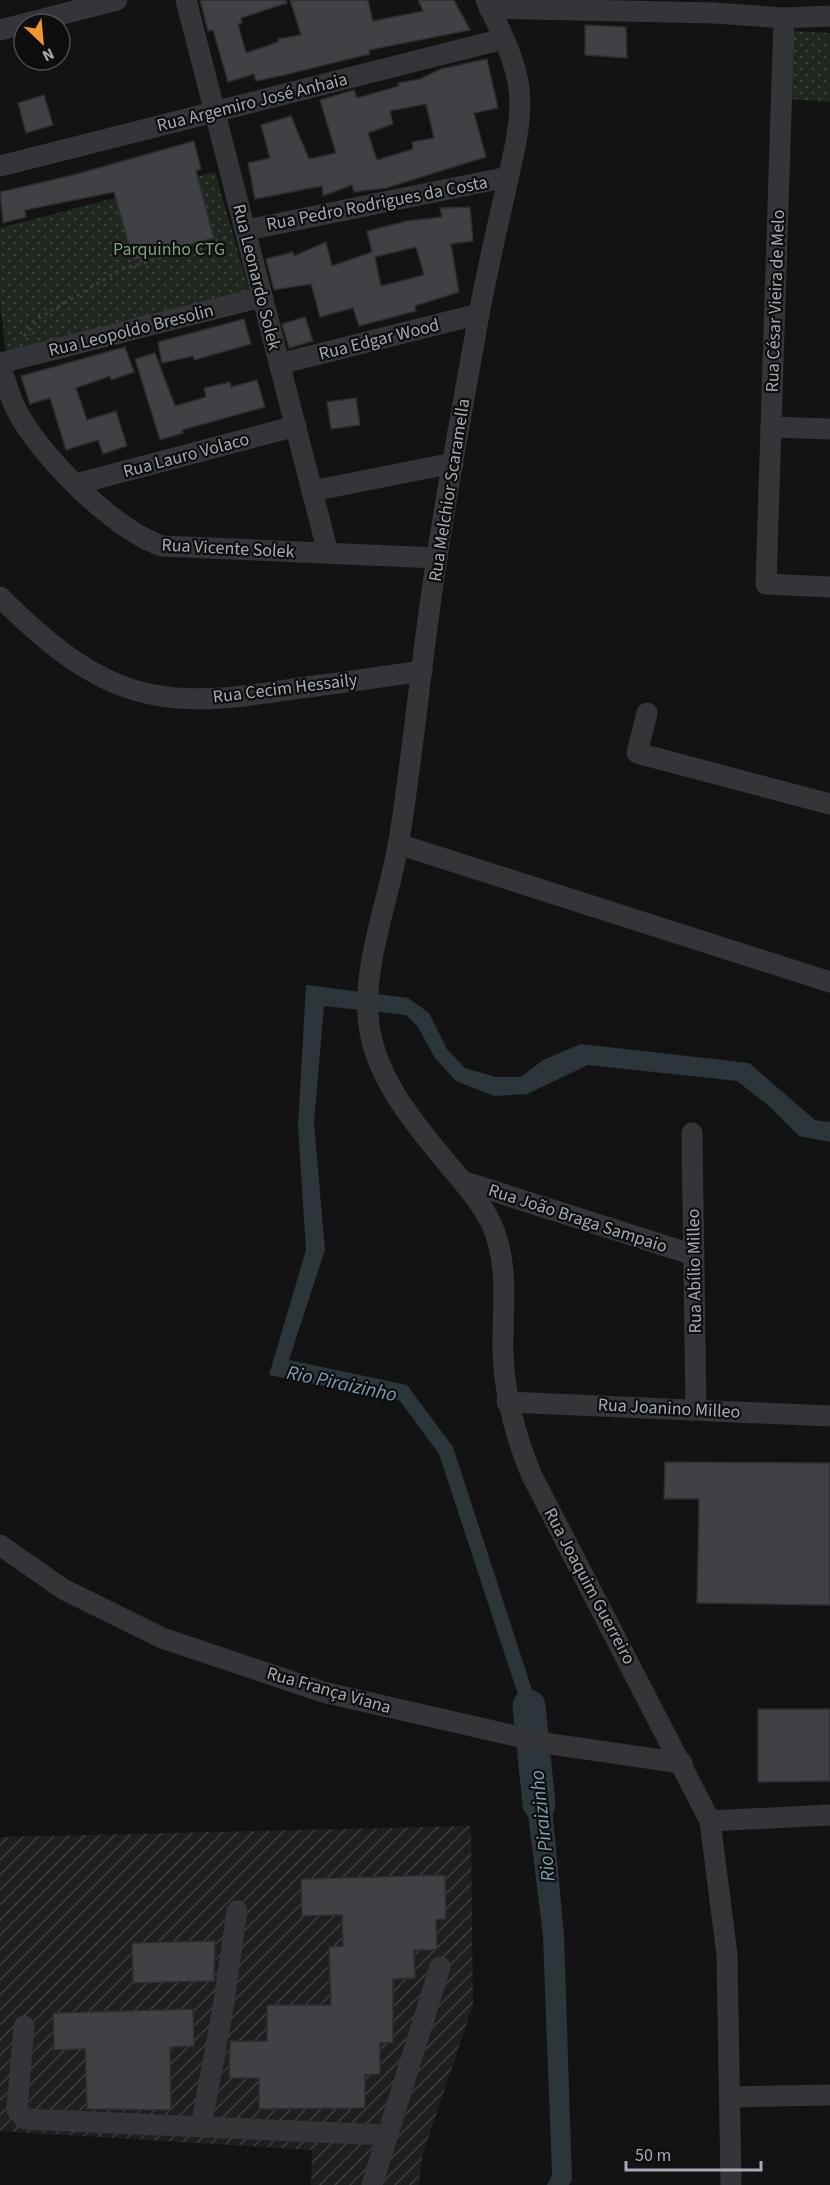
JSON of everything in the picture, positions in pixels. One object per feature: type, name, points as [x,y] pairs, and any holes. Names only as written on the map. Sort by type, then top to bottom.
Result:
[{"type":"street","points":[[0,30],[117,0]]},
{"type":"street","name":"Rua Leonardo Solek","points":[[186,0],[247,230],[328,553]]},
{"type":"street","points":[[487,4],[714,7],[784,18],[830,16]]},
{"type":"street","name":"Rua Melchior Scaramella","points":[[368,1015],[369,986],[398,844],[437,558],[478,314],[517,135],[520,98],[503,39],[487,4]]},
{"type":"street","name":"Rua César Vieira de Melo","points":[[784,18],[766,584],[830,587]]},
{"type":"street","name":"Rua Argemiro José Anhaia","points":[[0,166],[503,39]]},
{"type":"street","name":"Rua Pedro Rodrigues da Costa","points":[[247,230],[508,177]]},
{"type":"street","name":"Rua Leopoldo Bresolin","points":[[0,364],[262,297]]},
{"type":"street","name":"Rua Edgar Wood","points":[[279,364],[478,314]]},
{"type":"street","name":"Rua Vicente Solek","points":[[0,364],[4,388],[41,448],[76,484],[126,528],[144,540],[162,546],[437,558]]},
{"type":"street","name":"Rua Lauro Volaco","points":[[76,484],[296,426]]},
{"type":"street","points":[[771,427],[830,429]]},
{"type":"street","points":[[312,491],[453,463]]},
{"type":"street","name":"Rua Cecim Hessaily","points":[[0,597],[52,646],[109,680],[154,695],[188,698],[250,696],[422,671]]},
{"type":"street","points":[[648,713],[637,753],[830,804]]},
{"type":"street","points":[[398,844],[830,982]]},
{"type":"street","name":"Rua Joaquim Guerreiro","points":[[368,1015],[374,1046],[389,1084],[421,1132],[462,1181],[490,1221],[499,1247],[505,1282],[503,1355],[507,1401],[517,1439],[531,1474],[710,1821],[727,1955],[731,2185]]},
{"type":"street","name":"Rua Abílio Milleo","points":[[692,1133],[696,1409]]},
{"type":"street","name":"Rua João Braga Sampaio","points":[[462,1181],[694,1255]]},
{"type":"street","name":"Rua Joanino Milleo","points":[[507,1401],[830,1416]]},
{"type":"street","name":"Rua França Viana","points":[[0,1545],[63,1589],[162,1638],[323,1692],[551,1744],[682,1763]]},
{"type":"street","points":[[710,1821],[830,1815]]},
{"type":"street","points":[[201,2127],[223,2008],[237,1911]]},
{"type":"street","points":[[372,2185],[440,1967]]},
{"type":"street","points":[[24,2026],[16,2110],[25,2119],[386,2135]]},
{"type":"street","points":[[730,2097],[830,2095]]},
{"type":"path","points":[[24,336],[39,318],[120,270],[247,230]]},
{"type":"shaded area","points":[[471,1826],[473,2005],[422,2157],[419,2185],[311,2185],[312,2150],[0,2131],[0,1837]]},
{"type":"green space","points":[[790,31],[830,33],[830,102],[790,99]]},
{"type":"green space","name":"Parquinho CTG","points":[[215,172],[250,293],[6,355],[0,302],[0,228]]},
{"type":"water","points":[[306,985],[408,998],[429,1013],[447,1049],[465,1068],[496,1077],[521,1077],[543,1060],[581,1044],[749,1063],[815,1120],[830,1122],[830,1142],[799,1136],[768,1105],[737,1081],[588,1065],[527,1094],[494,1096],[456,1081],[435,1058],[418,1027],[406,1015],[324,1006],[314,1123],[325,1250],[289,1360],[407,1385],[453,1447],[538,1708],[539,1739],[525,1738],[524,1713],[439,1454],[400,1401],[269,1375],[306,1250],[298,1126]]},
{"type":"water","points":[[521,1757],[548,1762],[564,1935],[572,2180],[569,2185],[547,2185],[552,2175],[543,1936]]},
{"type":"building","points":[[200,0],[286,0],[287,3],[241,18],[242,23],[238,24],[246,53],[278,42],[278,39],[301,35],[290,0],[368,0],[373,21],[423,11],[418,0],[454,0],[470,30],[369,50],[370,54],[284,75],[256,81],[254,74],[228,82],[213,30],[208,31]]},
{"type":"building","points":[[585,25],[626,27],[627,58],[585,55]]},
{"type":"building","points":[[487,59],[498,108],[474,113],[486,157],[386,188],[354,192],[352,185],[323,196],[322,186],[255,199],[248,163],[270,158],[261,125],[291,116],[309,159],[336,153],[320,100],[354,90],[357,98],[399,86],[398,83],[420,79],[441,69]],"holes":[[[426,104],[434,138],[412,142],[413,149],[377,160],[368,133],[393,124],[390,111]]]},
{"type":"building","points":[[44,95],[53,125],[26,133],[18,103]]},
{"type":"building","points":[[194,141],[201,169],[196,171],[214,238],[133,260],[114,192],[25,210],[26,217],[3,223],[0,192],[73,175]]},
{"type":"building","points":[[470,207],[473,241],[451,244],[459,292],[415,306],[416,311],[359,326],[353,308],[320,317],[311,284],[274,290],[266,259],[293,252],[294,256],[326,242],[332,266],[372,252],[367,231],[407,221],[442,217],[440,208]],"holes":[[[416,247],[424,275],[381,286],[375,257]]]},
{"type":"building","points":[[305,317],[313,341],[289,348],[282,324]]},
{"type":"building","points":[[244,319],[251,344],[194,360],[193,356],[162,363],[158,342]]},
{"type":"building","points":[[125,347],[134,372],[111,380],[110,376],[76,388],[87,420],[116,411],[127,446],[103,454],[98,440],[66,450],[50,398],[30,404],[21,376]]},
{"type":"building","points":[[155,353],[175,406],[206,397],[204,388],[230,382],[231,387],[257,380],[265,407],[182,430],[183,433],[160,440],[135,359]]},
{"type":"building","points":[[356,398],[360,425],[331,429],[327,402]]},
{"type":"building","points":[[665,1462],[830,1463],[830,1605],[697,1603],[699,1499],[664,1499]]},
{"type":"building","points":[[758,1709],[830,1709],[830,1781],[758,1782]]},
{"type":"building","points":[[445,1875],[446,1919],[436,1920],[437,1950],[414,1950],[415,1978],[393,1979],[393,2043],[380,2043],[380,2074],[365,2075],[365,2108],[259,2109],[259,2078],[229,2078],[230,2041],[267,2041],[267,2005],[331,2005],[329,1947],[343,1946],[342,1915],[302,1916],[301,1879]]},
{"type":"building","points":[[215,1941],[214,1981],[133,1983],[132,1943]]},
{"type":"building","points":[[193,2009],[194,2046],[170,2047],[171,2110],[87,2109],[85,2049],[54,2050],[53,2013]]},
{"type":"waterway","name":"Rio Piraizinho","points":[[529,1706],[539,1804]]}]
